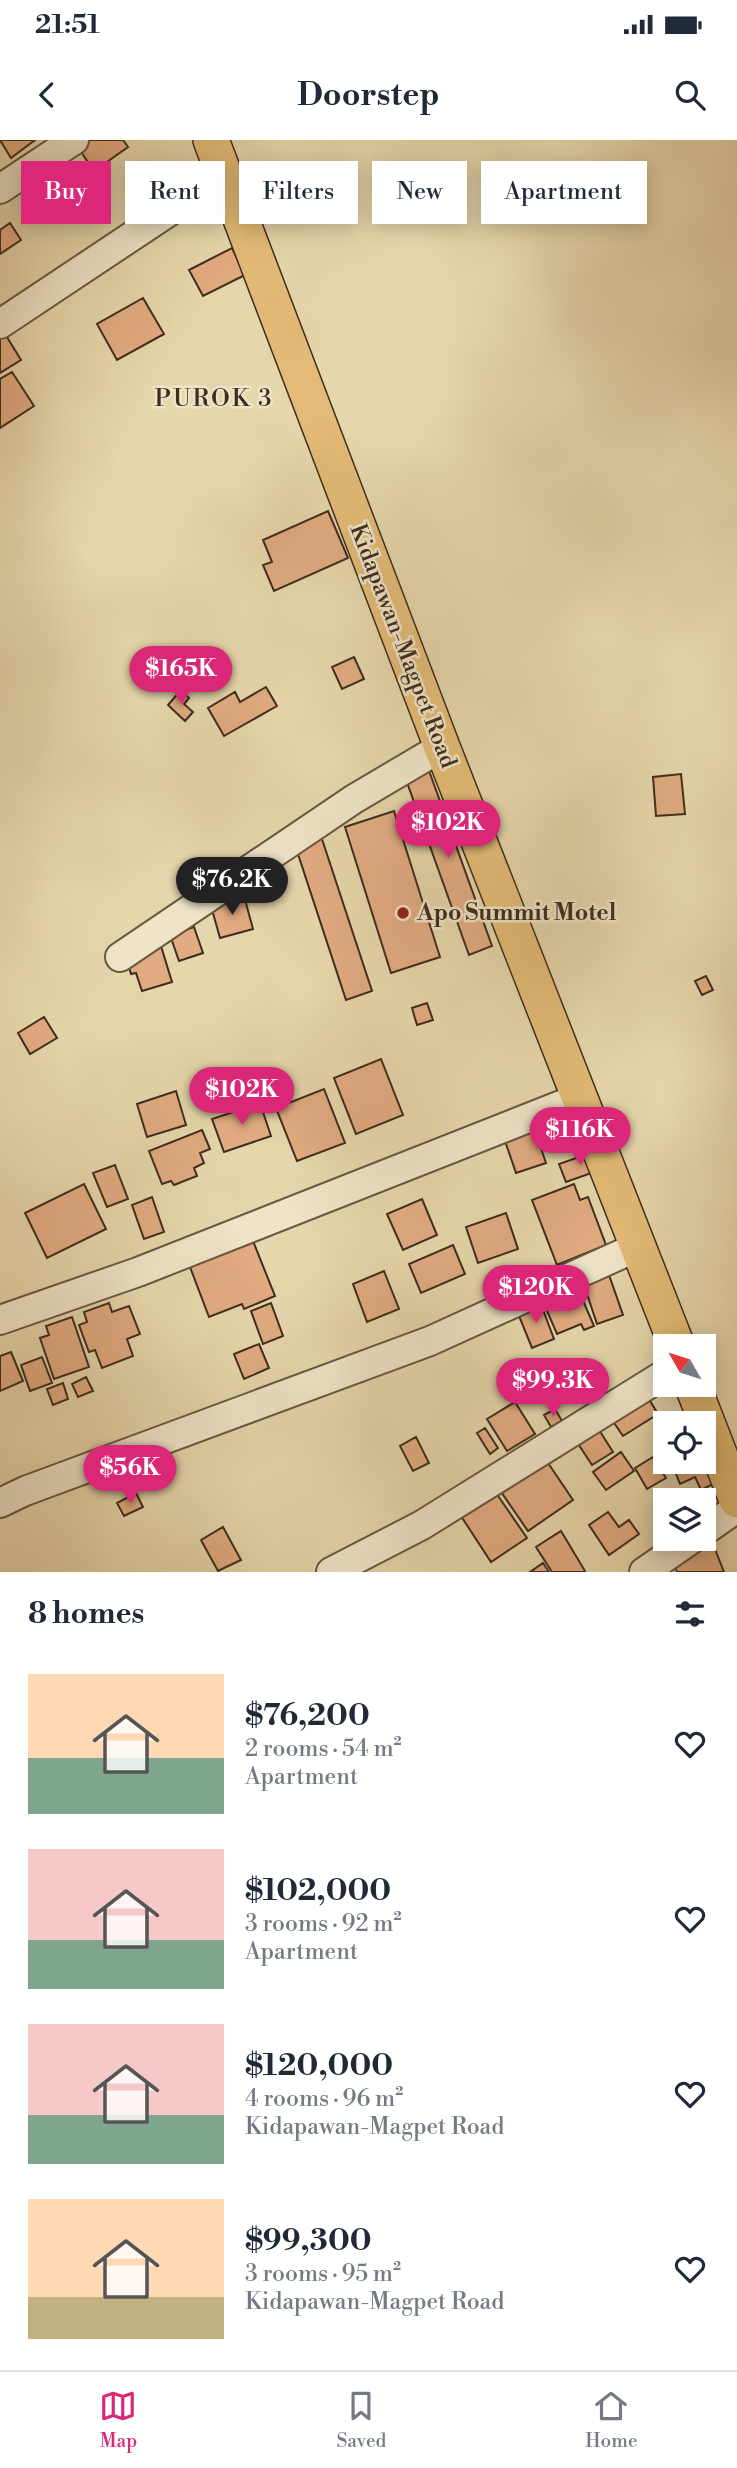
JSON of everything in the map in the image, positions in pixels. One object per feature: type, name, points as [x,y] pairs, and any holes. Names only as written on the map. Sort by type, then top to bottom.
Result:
[{"type":"main road","name":"Kidapawan-Magpet Road","points":[[211,140],[219,161]]},
{"type":"main road","name":"Kidapawan-Magpet Road","points":[[225,175],[442,747],[672,1334]]},
{"type":"main road","points":[[697,1397],[737,1500]]},
{"type":"street","points":[[0,188],[74,140]]},
{"type":"street","points":[[0,324],[151,224]]},
{"type":"street","points":[[120,957],[354,799],[442,747]]},
{"type":"street","points":[[0,1320],[138,1272],[579,1098]]},
{"type":"street","points":[[0,1503],[38,1486],[430,1341],[637,1247]]},
{"type":"street","points":[[331,1572],[422,1525],[653,1381]]},
{"type":"street","points":[[716,1523],[737,1508]]},
{"type":"street","points":[[644,1572],[674,1551]]},
{"type":"building","points":[[0,140],[35,140],[11,158]]},
{"type":"building","points":[[86,140],[123,140],[128,147],[108,161],[87,161],[77,146]]},
{"type":"building","points":[[10,223],[21,240],[0,254],[0,230]]},
{"type":"building","points":[[232,248],[245,275],[203,296],[189,270]]},
{"type":"building","points":[[143,298],[164,334],[117,360],[97,324]]},
{"type":"building","points":[[2,329],[21,360],[0,373],[0,331]]},
{"type":"building","points":[[12,372],[34,406],[0,428],[0,379]]},
{"type":"building","points":[[328,511],[348,558],[274,591],[263,565],[272,562],[263,540]]},
{"type":"building","points":[[354,657],[364,679],[342,689],[332,667]]},
{"type":"building","points":[[266,687],[277,706],[224,736],[208,708],[235,692],[240,702]]},
{"type":"building","points":[[181,690],[189,698],[184,704],[193,712],[185,721],[168,705]]},
{"type":"building","points":[[427,765],[492,946],[469,955],[404,774]]},
{"type":"building","points":[[681,774],[685,814],[656,816],[653,777]]},
{"type":"building","points":[[394,811],[440,957],[391,973],[345,827]]},
{"type":"building","points":[[320,833],[372,991],[346,1000],[297,851],[308,847],[305,838]]},
{"type":"building","points":[[244,896],[253,929],[220,938],[211,906]]},
{"type":"building","points":[[194,927],[203,953],[179,961],[170,935]]},
{"type":"building","points":[[161,946],[172,982],[142,991],[136,973],[131,974],[126,957]]},
{"type":"building","points":[[706,976],[713,990],[702,995],[695,981]]},
{"type":"building","points":[[427,1003],[433,1020],[417,1025],[412,1008]]},
{"type":"building","points":[[44,1017],[57,1038],[30,1054],[18,1033]]},
{"type":"building","points":[[381,1059],[403,1115],[356,1134],[334,1078]]},
{"type":"building","points":[[324,1089],[345,1143],[297,1161],[276,1108]]},
{"type":"building","points":[[176,1091],[186,1125],[147,1137],[137,1104]]},
{"type":"building","points":[[260,1103],[271,1136],[224,1152],[212,1119]]},
{"type":"building","points":[[534,1128],[546,1163],[516,1173],[504,1138]]},
{"type":"building","points":[[202,1130],[210,1149],[200,1153],[204,1163],[194,1168],[197,1176],[174,1185],[171,1181],[162,1184],[149,1151]]},
{"type":"building","points":[[593,1152],[600,1170],[566,1182],[559,1164]]},
{"type":"building","points":[[115,1165],[128,1199],[107,1207],[93,1173]]},
{"type":"building","points":[[84,1184],[106,1229],[47,1258],[25,1213]]},
{"type":"building","points":[[574,1184],[580,1200],[588,1197],[606,1245],[557,1265],[532,1200]]},
{"type":"building","points":[[152,1197],[164,1232],[144,1239],[132,1205]]},
{"type":"building","points":[[422,1199],[437,1235],[403,1250],[387,1214]]},
{"type":"building","points":[[506,1213],[518,1249],[478,1263],[466,1227]]},
{"type":"building","points":[[251,1236],[275,1296],[244,1309],[242,1304],[209,1317],[190,1267],[221,1254]]},
{"type":"building","points":[[453,1245],[465,1274],[421,1293],[409,1264]]},
{"type":"building","points":[[384,1271],[399,1309],[367,1322],[353,1284]]},
{"type":"building","points":[[608,1272],[623,1315],[597,1324],[583,1282]]},
{"type":"building","points":[[578,1289],[594,1326],[584,1330],[581,1324],[557,1334],[544,1304]]},
{"type":"building","points":[[540,1302],[554,1339],[532,1348],[517,1311]]},
{"type":"building","points":[[109,1303],[112,1312],[129,1306],[140,1334],[127,1339],[133,1356],[102,1368],[95,1350],[89,1352],[79,1325],[87,1322],[84,1312]]},
{"type":"building","points":[[271,1303],[283,1336],[263,1344],[251,1311]]},
{"type":"building","points":[[72,1317],[89,1367],[54,1379],[40,1338],[49,1335],[46,1326]]},
{"type":"building","points":[[259,1344],[269,1368],[244,1379],[234,1354]]},
{"type":"building","points":[[11,1352],[23,1381],[0,1391],[0,1356]]},
{"type":"building","points":[[42,1357],[52,1383],[30,1391],[21,1365]]},
{"type":"building","points":[[561,1367],[568,1383],[546,1393],[539,1377]]},
{"type":"building","points":[[86,1377],[93,1391],[78,1397],[72,1384]]},
{"type":"building","points":[[63,1383],[68,1399],[53,1405],[47,1389]]},
{"type":"building","points":[[644,1391],[656,1411],[653,1411],[653,1417],[623,1436],[608,1414]]},
{"type":"building","points":[[515,1402],[535,1434],[507,1451],[487,1419]]},
{"type":"building","points":[[555,1409],[562,1421],[551,1427],[544,1415]]},
{"type":"building","points":[[594,1422],[613,1452],[592,1465],[573,1436]]},
{"type":"building","points":[[485,1428],[498,1448],[490,1454],[477,1433]]},
{"type":"building","points":[[416,1437],[429,1463],[413,1471],[400,1446]]},
{"type":"building","points":[[621,1452],[634,1471],[606,1490],[593,1472]]},
{"type":"building","points":[[542,1454],[573,1500],[528,1531],[497,1486]]},
{"type":"building","points":[[653,1457],[653,1474],[664,1474],[666,1478],[647,1489],[635,1468]]},
{"type":"building","points":[[676,1474],[709,1474],[713,1484],[700,1488],[695,1477],[680,1484]]},
{"type":"building","points":[[494,1490],[527,1538],[491,1562],[459,1513]]},
{"type":"building","points":[[136,1493],[143,1507],[124,1516],[117,1503]]},
{"type":"building","points":[[608,1512],[619,1527],[629,1520],[639,1534],[609,1555],[589,1525]]},
{"type":"building","points":[[223,1527],[241,1560],[218,1571],[201,1540]]},
{"type":"building","points":[[561,1531],[585,1571],[552,1572],[536,1547]]},
{"type":"building","points":[[683,1551],[716,1551],[724,1572],[677,1572],[671,1556]]},
{"type":"building","points":[[543,1563],[549,1572],[530,1572]]},
{"type":"place","name":"Apo Summit Motel","points":[[403,913]]},
{"type":"district","name":"PUROK 3","points":[[214,399]]}]
